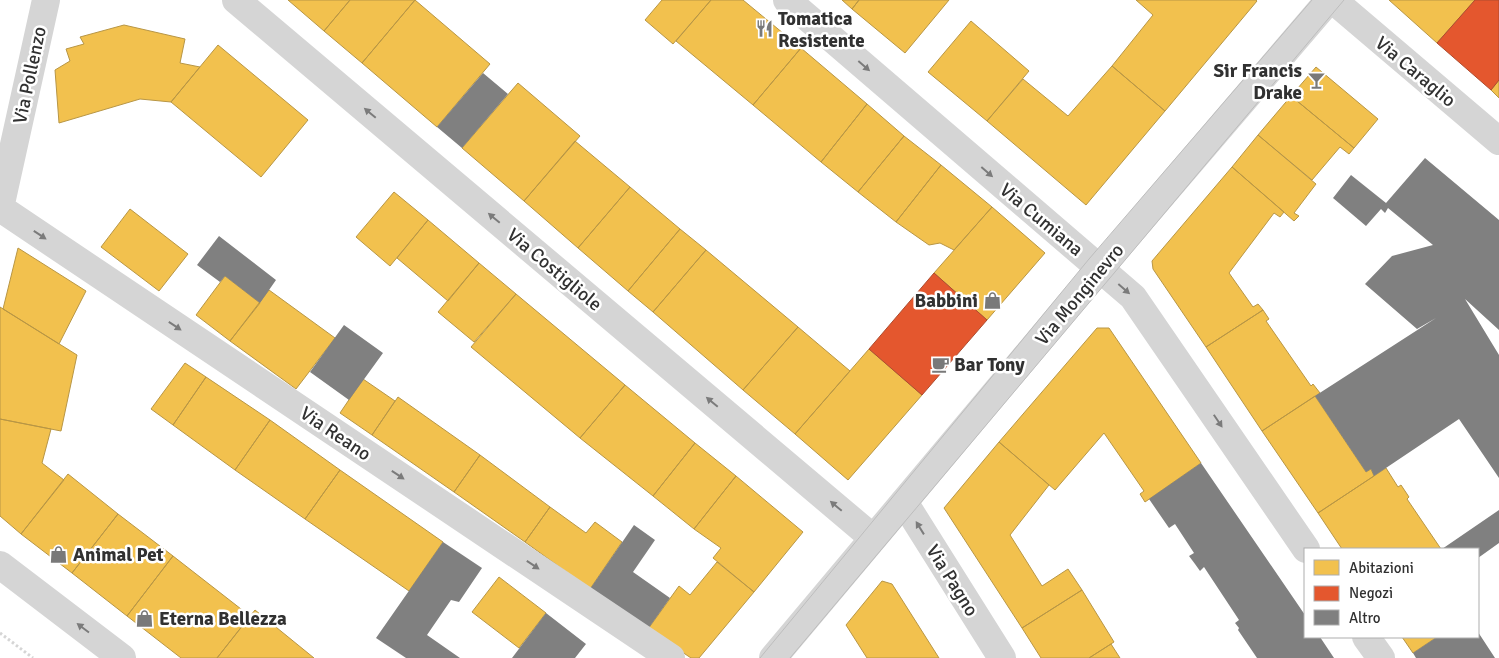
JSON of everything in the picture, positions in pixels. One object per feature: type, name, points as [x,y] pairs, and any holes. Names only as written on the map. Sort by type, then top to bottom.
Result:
[{"type":"street","name":"Via Pollenzo","points":[[0,208],[46,0]]},
{"type":"street","name":"Via Costigliole","points":[[236,0],[873,538]]},
{"type":"street","name":"Via Cumiana","points":[[787,0],[1133,297],[1305,548]]},
{"type":"street","name":"Via Monginevro","points":[[773,658],[1100,268],[1329,0]]},
{"type":"street","name":"Via Caraglio","points":[[1333,0],[1499,141]]},
{"type":"street","name":"Via Reano","points":[[0,208],[671,658]]},
{"type":"street","name":"Via Pagno","points":[[904,502],[1002,658]]},
{"type":"street","points":[[0,566],[122,658]]},
{"type":"street","points":[[1367,638],[1381,658]]},
{"type":"path","points":[[0,633],[33,658]]},
{"type":"building: Abitazioni","points":[[288,0],[350,0],[324,31]]},
{"type":"building: Abitazioni","points":[[350,0],[415,0],[362,63],[324,31]]},
{"type":"building: Abitazioni","points":[[415,0],[490,64],[437,127],[362,63]]},
{"type":"building: Abitazioni","points":[[662,0],[711,0],[673,44],[645,20]]},
{"type":"building: Abitazioni","points":[[711,0],[743,0],[801,48],[753,105],[676,41]]},
{"type":"building: Abitazioni","points":[[842,0],[859,0],[852,9]]},
{"type":"building: Abitazioni","points":[[859,0],[949,0],[905,53],[852,9]]},
{"type":"building: Abitazioni","points":[[1136,0],[1257,1],[1165,111],[1112,66],[1153,15]]},
{"type":"building: Abitazioni","points":[[1389,0],[1475,0],[1437,43]]},
{"type":"building: Abitazioni","points":[[971,21],[1029,71],[987,121],[928,72]]},
{"type":"building: Abitazioni","points":[[124,25],[185,39],[180,63],[200,67],[171,102],[140,99],[59,123],[55,70],[70,61],[66,49],[84,44],[80,37]]},
{"type":"building: Abitazioni","points":[[218,45],[308,120],[261,177],[171,102]]},
{"type":"building: Abitazioni","points":[[801,48],[867,104],[821,162],[753,105]]},
{"type":"building: Abitazioni","points":[[1112,66],[1165,111],[1086,205],[987,121],[1023,79],[1068,116]]},
{"type":"building: Abitazioni","points":[[1316,67],[1378,119],[1354,148],[1291,96]]},
{"type":"building: Abitazioni","points":[[1499,80],[1499,98],[1491,90]]},
{"type":"building: Abitazioni","points":[[518,83],[580,136],[524,201],[462,148]]},
{"type":"building: Abitazioni","points":[[1291,96],[1354,148],[1349,154],[1340,147],[1312,180],[1258,135]]},
{"type":"building: Abitazioni","points":[[867,104],[904,136],[858,192],[821,162]]},
{"type":"building: Abitazioni","points":[[1258,135],[1316,184],[1294,213],[1299,216],[1294,221],[1232,167]]},
{"type":"building: Abitazioni","points":[[904,136],[941,165],[896,222],[858,192]]},
{"type":"building: Abitazioni","points":[[575,141],[630,187],[578,248],[524,201]]},
{"type":"building: Abitazioni","points":[[941,165],[992,207],[954,250],[940,243],[929,245],[896,222]]},
{"type":"building: Abitazioni","points":[[1232,167],[1284,212],[1280,217],[1274,213],[1229,273],[1253,307],[1258,304],[1263,310],[1206,347],[1153,269],[1152,261]]},
{"type":"building: Abitazioni","points":[[630,187],[680,229],[628,291],[578,248]]},
{"type":"building: Abitazioni","points":[[394,192],[428,220],[390,266],[356,237]]},
{"type":"building: Abitazioni","points":[[992,207],[1045,253],[987,320],[934,273]]},
{"type":"building: Abitazioni","points":[[130,209],[188,254],[159,291],[101,247]]},
{"type":"building: Abitazioni","points":[[428,220],[479,263],[448,301],[397,258]]},
{"type":"building: Abitazioni","points":[[680,229],[706,250],[653,312],[628,291]]},
{"type":"building: Abitazioni","points":[[18,248],[86,291],[59,344],[3,309]]},
{"type":"building: Abitazioni","points":[[706,250],[798,327],[743,390],[653,312]]},
{"type":"building: Abitazioni","points":[[479,263],[516,294],[474,342],[438,312]]},
{"type":"building: Abitazioni","points":[[225,276],[260,303],[230,341],[196,315]]},
{"type":"building: Abitazioni","points":[[269,290],[335,338],[296,389],[230,341]]},
{"type":"building: Abitazioni","points":[[516,294],[625,385],[580,438],[471,347]]},
{"type":"building: Abitazioni","points":[[0,307],[77,355],[61,431],[0,419]]},
{"type":"building: Abitazioni","points":[[1263,310],[1269,319],[1266,321],[1311,386],[1313,384],[1320,393],[1262,431],[1206,347]]},
{"type":"building: Abitazioni","points":[[798,327],[850,371],[795,434],[743,390]]},
{"type":"building: Abitazioni","points":[[1097,328],[1109,328],[1201,463],[1145,502],[1140,494],[1144,491],[1104,433],[1055,490],[999,442]]},
{"type":"building: Abitazioni","points":[[869,349],[922,395],[848,480],[795,434]]},
{"type":"building: Abitazioni","points":[[185,363],[206,377],[173,425],[151,409]]},
{"type":"building: Abitazioni","points":[[206,377],[270,420],[235,470],[173,425]]},
{"type":"building: Abitazioni","points":[[363,379],[395,401],[372,435],[340,413]]},
{"type":"building: Abitazioni","points":[[625,385],[695,443],[653,496],[580,438]]},
{"type":"building: Abitazioni","points":[[1315,396],[1366,472],[1371,469],[1374,476],[1318,513],[1262,431]]},
{"type":"building: Abitazioni","points":[[398,397],[480,455],[454,492],[372,435]]},
{"type":"building: Abitazioni","points":[[0,419],[51,429],[42,463],[64,480],[21,534],[0,516]]},
{"type":"building: Abitazioni","points":[[270,420],[340,470],[305,519],[235,470]]},
{"type":"building: Abitazioni","points":[[999,442],[1049,485],[1010,535],[1042,586],[1068,569],[1082,590],[1022,628],[944,508]]},
{"type":"building: Abitazioni","points":[[695,443],[736,476],[694,529],[653,496]]},
{"type":"building: Abitazioni","points":[[480,455],[550,507],[525,542],[454,492]]},
{"type":"building: Abitazioni","points":[[1386,468],[1398,487],[1401,485],[1409,497],[1407,499],[1440,548],[1341,548],[1318,513]]},
{"type":"building: Abitazioni","points":[[340,470],[443,542],[409,591],[305,519]]},
{"type":"building: Abitazioni","points":[[68,474],[118,514],[72,573],[21,534]]},
{"type":"building: Abitazioni","points":[[736,476],[803,532],[754,592],[713,558],[721,548],[694,529]]},
{"type":"building: Abitazioni","points":[[550,507],[586,533],[595,522],[622,542],[590,589],[525,542]]},
{"type":"building: Abitazioni","points":[[118,514],[173,556],[127,616],[72,573]]},
{"type":"building: Abitazioni","points":[[173,556],[250,616],[217,658],[181,658],[127,616]]},
{"type":"building: Abitazioni","points":[[717,562],[754,592],[699,658],[691,658],[648,629],[679,586],[690,595]]},
{"type":"building: Abitazioni","points":[[499,577],[546,613],[519,648],[472,612]]},
{"type":"building: Abitazioni","points":[[882,581],[892,584],[939,658],[867,658],[846,625]]},
{"type":"building: Abitazioni","points":[[1082,590],[1114,642],[1089,658],[1041,658],[1022,628]]},
{"type":"building: Abitazioni","points":[[255,610],[314,658],[217,658]]},
{"type":"building: Abitazioni","points":[[1403,638],[1436,638],[1413,653]]},
{"type":"building: Abitazioni","points":[[1111,644],[1120,658],[1089,658]]},
{"type":"building: Negozi","points":[[1475,0],[1499,0],[1499,80],[1491,90],[1437,43]]},
{"type":"building: Negozi","points":[[934,273],[987,320],[922,395],[869,349]]},
{"type":"building: Altro","points":[[483,73],[508,94],[462,148],[437,127]]},
{"type":"building: Altro","points":[[1425,158],[1499,220],[1499,330],[1465,299],[1499,355],[1499,478],[1459,419],[1374,476],[1371,469],[1366,472],[1315,396],[1436,318],[1417,329],[1365,284],[1392,256],[1433,245],[1388,208],[1385,213],[1381,209],[1366,226],[1333,198],[1351,175],[1386,203]]},
{"type":"building: Altro","points":[[219,236],[276,280],[260,303],[225,276],[220,282],[197,265]]},
{"type":"building: Altro","points":[[344,325],[383,353],[349,400],[310,372]]},
{"type":"building: Altro","points":[[1201,463],[1304,614],[1304,638],[1321,638],[1334,658],[1257,658],[1238,630],[1239,628],[1235,623],[1239,620],[1204,567],[1200,571],[1189,556],[1194,553],[1175,524],[1169,528],[1149,499]]},
{"type":"building: Altro","points":[[1499,510],[1499,543],[1479,557],[1479,548],[1443,548]]},
{"type":"building: Altro","points":[[634,525],[655,540],[633,572],[670,598],[648,629],[590,589]]},
{"type":"building: Altro","points":[[443,542],[482,568],[459,602],[451,600],[427,635],[460,658],[406,658],[376,638]]},
{"type":"building: Altro","points":[[546,613],[586,644],[575,658],[512,658]]},
{"type":"building: Altro","points":[[1479,634],[1495,658],[1416,658],[1413,653],[1436,638],[1479,638]]},
{"type":"tram line","points":[[760,658],[1089,259],[1312,0]]},
{"type":"tram line","points":[[790,658],[1344,0]]},
{"type":"place","name":"Tomatica Resistente","points":[[764,29]]},
{"type":"place","name":"Sir Francis Drake","points":[[1316,81]]},
{"type":"place","name":"Babbini","points":[[992,300]]},
{"type":"place","name":"Bar Tony","points":[[940,364]]},
{"type":"place","name":"Animal Pet","points":[[59,554]]},
{"type":"place","name":"Eterna Bellezza","points":[[145,618]]}]
